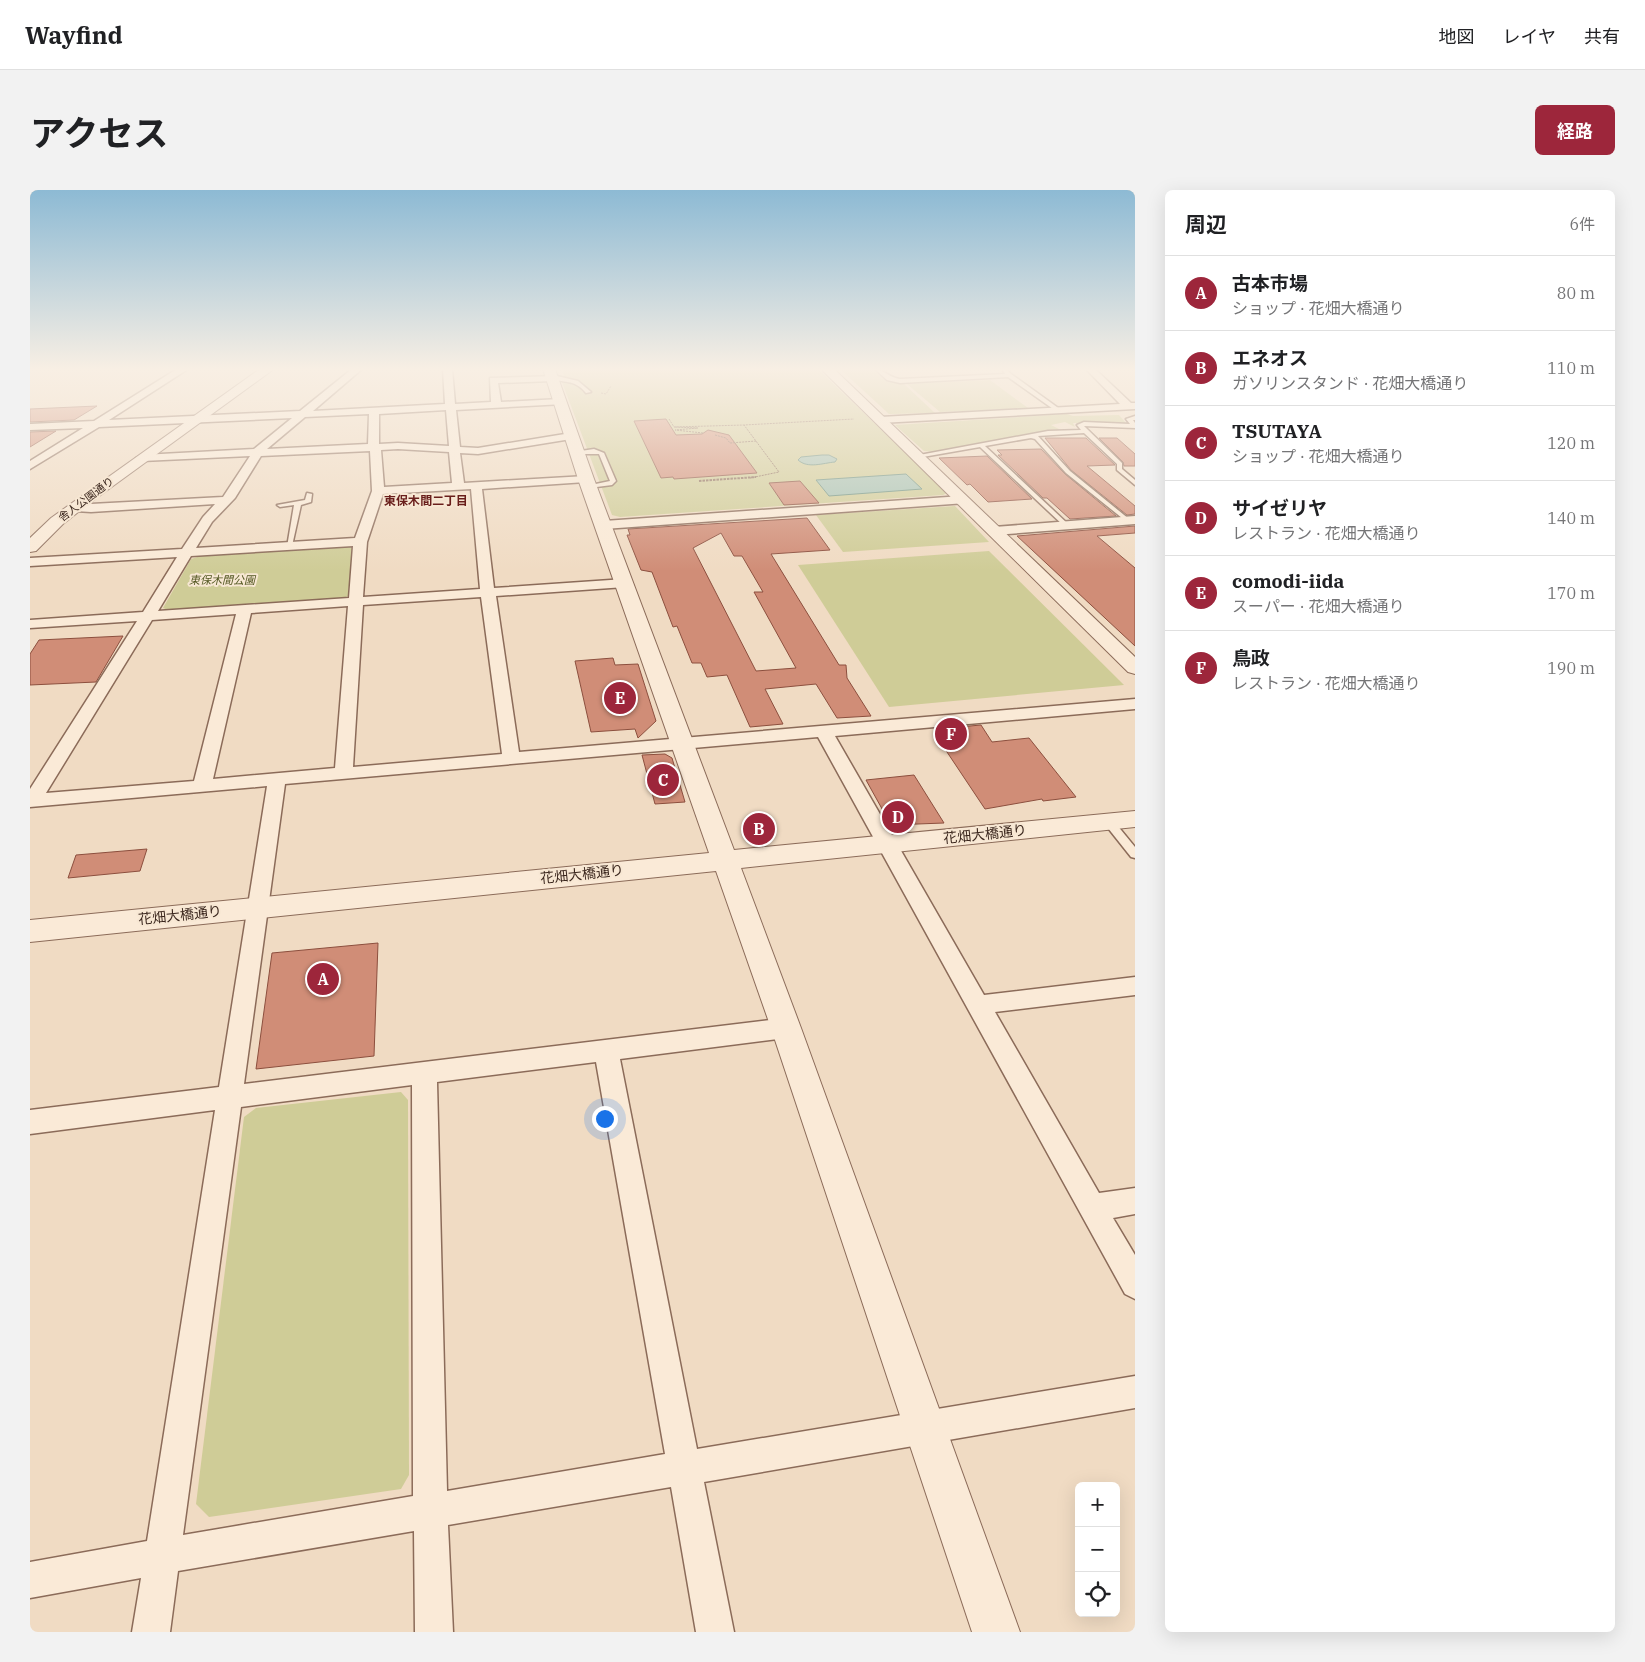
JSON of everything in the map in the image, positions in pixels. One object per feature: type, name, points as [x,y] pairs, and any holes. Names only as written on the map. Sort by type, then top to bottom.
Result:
[{"type":"street","points":[[30,466],[77,436]]},
{"type":"street","name":"舎人公園通り","points":[[30,547],[75,507],[173,436]]},
{"type":"street","points":[[31,801],[207,520],[226,500],[257,453],[276,436]]},
{"type":"street","points":[[344,773],[360,542],[378,491],[374,436]]},
{"type":"street","points":[[453,436],[458,486]]},
{"type":"street","points":[[142,458],[374,446],[490,450],[569,436]]},
{"type":"street","points":[[571,436],[786,1028],[926,1426],[996,1632]]},
{"type":"street","points":[[897,436],[1135,668]]},
{"type":"street","points":[[378,491],[476,485],[588,482]]},
{"type":"street","points":[[476,485],[488,593],[511,758]]},
{"type":"street","points":[[75,507],[92,508],[226,500]]},
{"type":"street","points":[[604,525],[962,500]]},
{"type":"street","points":[[994,531],[1131,520]]},
{"type":"street","points":[[30,562],[360,542]]},
{"type":"street","points":[[30,624],[625,583]]},
{"type":"street","points":[[202,785],[244,610]]},
{"type":"street","points":[[31,801],[1135,704]]},
{"type":"street","points":[[823,730],[1135,1284]]},
{"type":"street","points":[[151,1632],[277,779]]},
{"type":"street","name":"花畑大橋通り","points":[[30,930],[1135,819]]},
{"type":"street","points":[[978,1005],[1135,986]]},
{"type":"street","points":[[30,1122],[786,1028]]},
{"type":"street","points":[[606,1050],[715,1632]]},
{"type":"street","points":[[424,1072],[434,1632]]},
{"type":"street","points":[[1092,1207],[1135,1201]]},
{"type":"street","points":[[30,1580],[926,1426],[1135,1392]]},
{"type":"lane","points":[[917,456],[1030,436]]},
{"type":"lane","points":[[1033,436],[1037,438],[1068,472],[1131,520]]},
{"type":"lane","points":[[1091,436],[1120,464],[1120,469],[1135,483]]},
{"type":"lane","points":[[981,445],[1066,525]]},
{"type":"lane","points":[[577,452],[594,451],[601,453],[613,481],[610,484],[588,482]]},
{"type":"lane","points":[[280,505],[308,502],[309,494]]},
{"type":"lane","points":[[290,546],[298,504]]},
{"type":"lane","points":[[1108,821],[1135,854]]},
{"type":"path","points":[[719,436],[726,438],[730,443],[756,442]]},
{"type":"path","points":[[699,480],[750,478],[779,472],[752,436]]},
{"type":"green space","points":[[582,436],[888,436],[947,493],[943,495],[620,517],[612,515]]},
{"type":"green space","points":[[908,436],[1025,436],[936,452],[924,451]]},
{"type":"green space","points":[[955,506],[989,542],[843,552],[816,515]]},
{"type":"green space","name":"東保木間公園","points":[[347,546],[353,549],[348,596],[342,599],[168,610],[163,608],[191,559],[204,555]]},
{"type":"green space","points":[[989,551],[1124,685],[889,707],[798,565]]},
{"type":"green space","points":[[401,1092],[408,1100],[409,1475],[401,1489],[209,1517],[196,1504],[244,1117],[256,1108]]},
{"type":"shaded area","points":[[829,455],[837,459],[835,462],[816,465],[802,463],[798,460],[801,457]]},
{"type":"shaded area","points":[[906,474],[922,489],[829,496],[816,480]]},
{"type":"building","points":[[30,436],[47,436],[30,447]]},
{"type":"building","points":[[641,436],[730,436],[757,473],[674,479],[673,477],[661,478]]},
{"type":"building","points":[[1045,438],[1086,438],[1115,465],[1087,466],[1135,506],[1135,514],[1127,515],[1071,470]]},
{"type":"building","points":[[1099,438],[1117,438],[1135,454],[1135,466],[1124,466],[1123,462]]},
{"type":"building","points":[[1041,449],[1065,474],[1116,516],[1070,519],[1047,498],[1043,498],[998,455],[1002,455],[997,450]]},
{"type":"building","points":[[987,456],[1032,499],[988,502],[939,458]]},
{"type":"building","points":[[800,481],[819,503],[784,505],[769,483]]},
{"type":"building","points":[[807,518],[830,550],[771,554],[839,665],[846,665],[847,678],[871,716],[837,718],[816,684],[765,689],[783,724],[750,727],[727,675],[707,677],[701,663],[692,663],[677,626],[673,627],[652,572],[641,570],[627,535],[630,535],[628,529]],"holes":[[[721,533],[734,556],[742,556],[763,592],[754,592],[796,668],[756,671],[693,548]]]},
{"type":"building","points":[[1135,526],[1135,533],[1097,536],[1135,568],[1135,646],[1017,536]]},
{"type":"building","points":[[123,636],[96,682],[30,685],[30,654],[39,640]]},
{"type":"building","points":[[613,658],[615,665],[638,664],[656,721],[638,738],[635,729],[591,732],[575,661]]},
{"type":"building","points":[[981,725],[992,742],[1029,738],[1076,797],[1043,801],[1042,799],[985,809],[943,746],[948,746],[937,729]]},
{"type":"building","points":[[665,754],[672,758],[685,802],[655,804],[642,755]]},
{"type":"building","points":[[914,775],[944,823],[891,825],[866,780]]},
{"type":"building","points":[[147,849],[140,871],[68,878],[76,855]]},
{"type":"building","points":[[378,943],[374,1056],[256,1069],[272,953]]},
{"type":"place","name":"comodi-iida","points":[[620,698]]},
{"type":"place","name":"鳥政","points":[[951,734]]},
{"type":"place","name":"TSUTAYA","points":[[663,780]]},
{"type":"place","name":"サイゼリヤ","points":[[898,817]]},
{"type":"place","name":"エネオス","points":[[759,829]]},
{"type":"place","name":"古本市場","points":[[323,979]]},
{"type":"district","name":"東保木間二丁目","points":[[426,501]]}]
